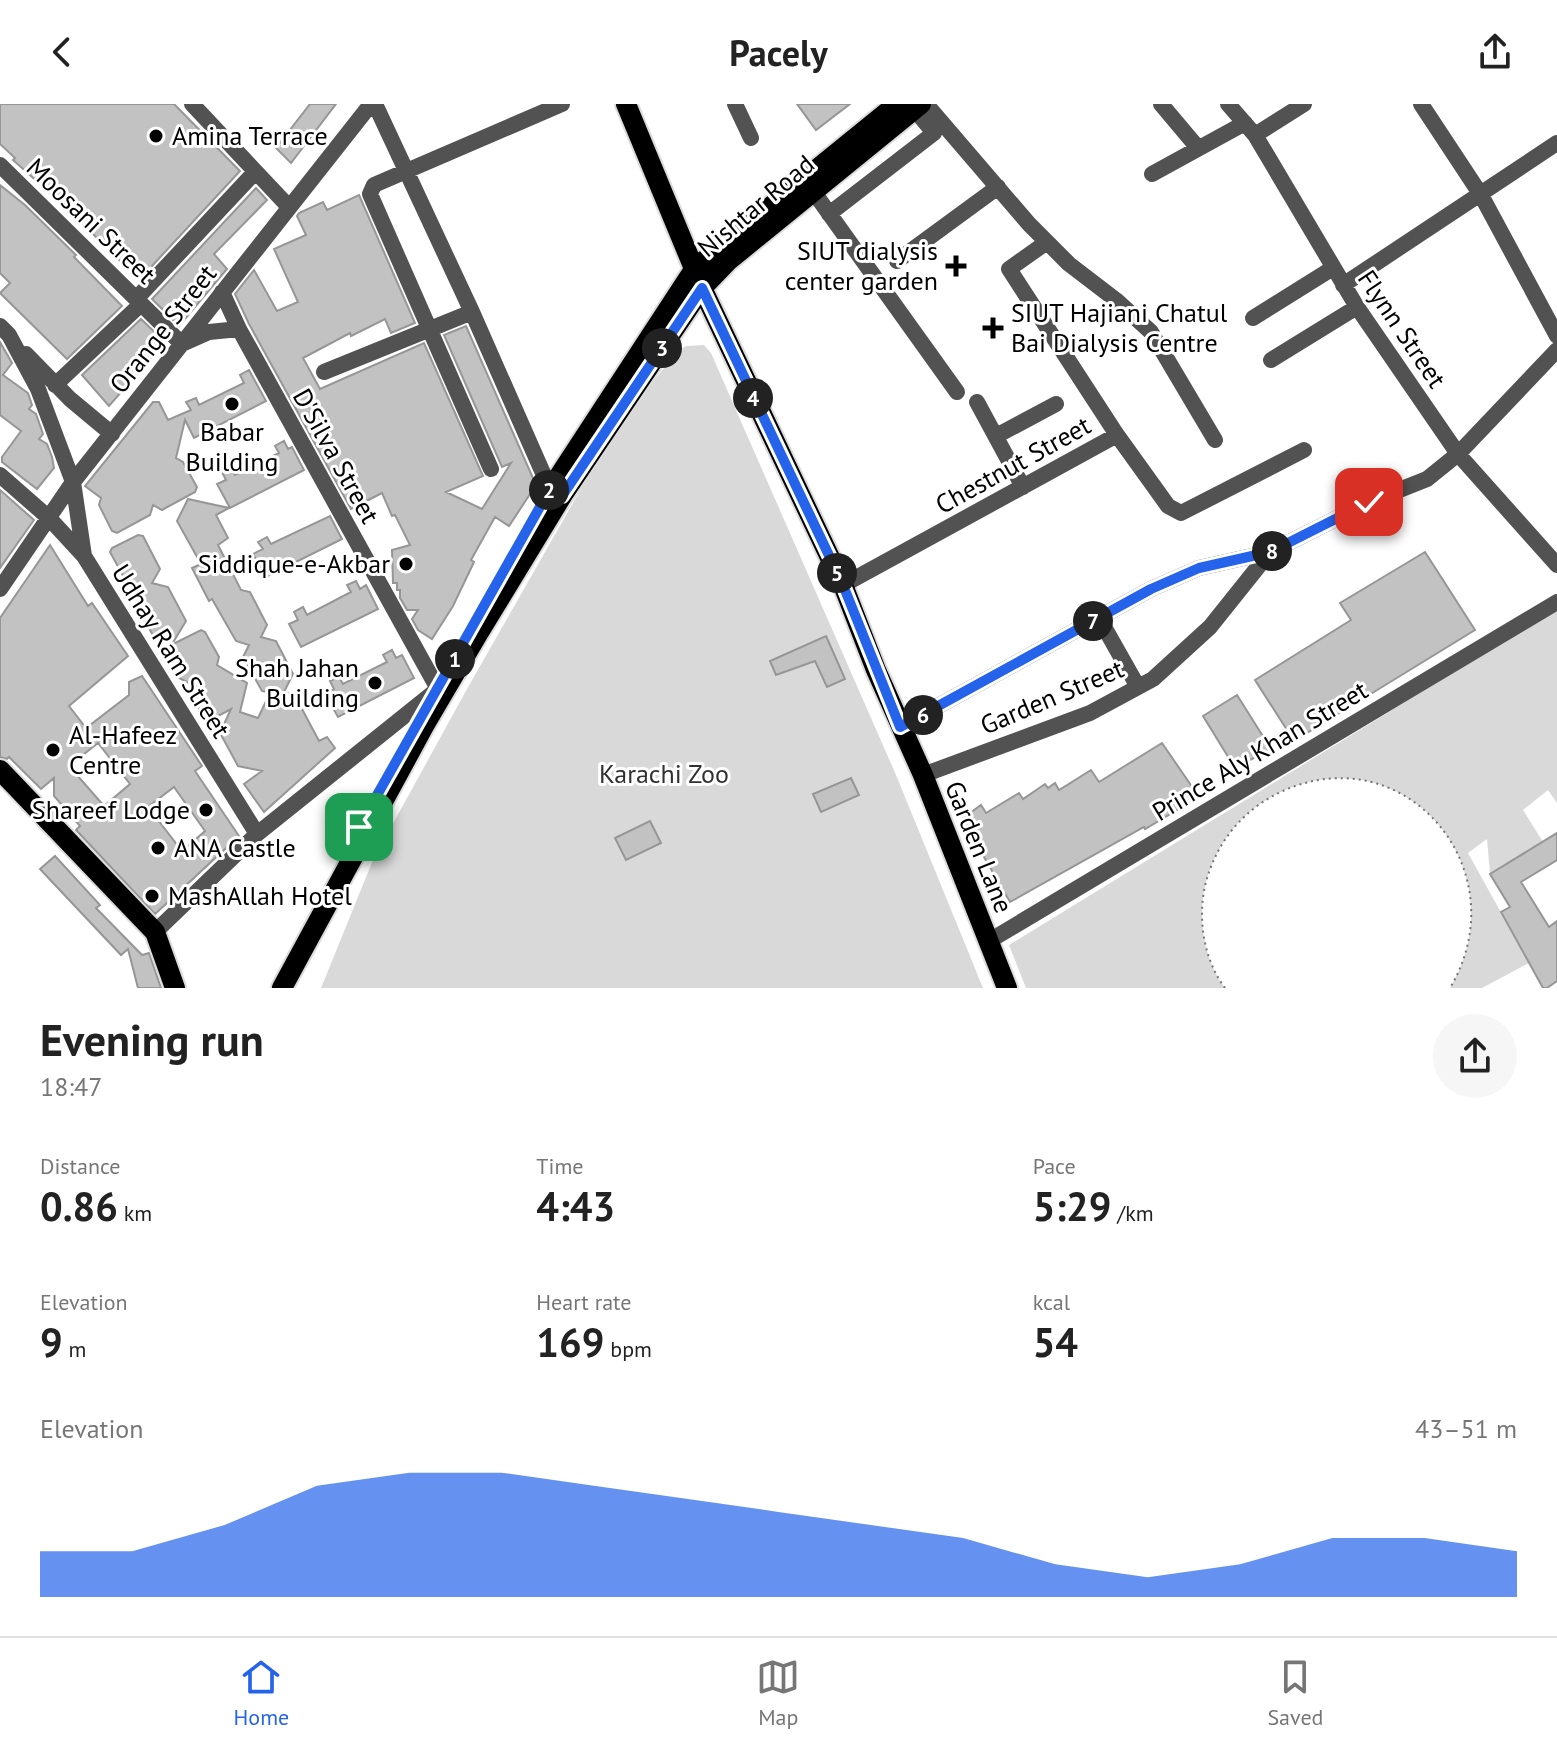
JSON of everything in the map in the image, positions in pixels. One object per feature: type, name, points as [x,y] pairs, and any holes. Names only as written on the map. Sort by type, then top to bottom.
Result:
[{"type":"main road","name":"Garden Lane","points":[[626,104],[698,278],[843,585],[900,727],[923,775],[1007,988]]},
{"type":"main road","name":"Nishtar Road","points":[[698,278],[728,261],[915,105]]},
{"type":"main road","name":"Nishtar Road","points":[[269,988],[438,689],[556,492],[698,278],[915,105]]},
{"type":"main road","name":"Nishtar Road","points":[[282,988],[556,492]]},
{"type":"main road","points":[[0,770],[155,932],[175,988]]},
{"type":"street","points":[[192,104],[289,207]]},
{"type":"street","points":[[373,104],[408,172],[556,492]]},
{"type":"street","name":"Orange Street","points":[[0,589],[73,482],[373,104]]},
{"type":"street","points":[[491,469],[370,194],[374,185],[562,104]]},
{"type":"street","points":[[735,104],[751,138]]},
{"type":"street","points":[[1161,104],[1198,148]]},
{"type":"street","name":"Flynn Street","points":[[1228,104],[1250,129],[1357,307],[1458,454],[1557,565]]},
{"type":"street","points":[[1152,174],[1198,148],[1304,104]]},
{"type":"street","points":[[1421,104],[1481,195],[1557,336]]},
{"type":"street","points":[[915,105],[998,187],[1069,264],[1151,332],[1215,440]]},
{"type":"street","points":[[829,214],[934,133],[915,105]]},
{"type":"street","points":[[1343,285],[1557,143]]},
{"type":"street","name":"Moosani Street","points":[[0,165],[182,344]]},
{"type":"street","points":[[55,385],[139,301],[255,172]]},
{"type":"street","points":[[897,261],[998,187]]},
{"type":"street","points":[[813,191],[957,392]]},
{"type":"street","name":"Chestnut Street","points":[[843,585],[1117,435],[1009,269],[1047,242]]},
{"type":"street","points":[[1253,318],[1333,268]]},
{"type":"street","name":"D'Silva Street","points":[[222,292],[239,329],[438,689]]},
{"type":"street","points":[[1271,360],[1357,307]]},
{"type":"street","points":[[324,372],[472,312]]},
{"type":"street","points":[[182,344],[209,332],[239,329]]},
{"type":"street","points":[[4,330],[55,385],[112,434]]},
{"type":"street","name":"Udhay Ram Street","points":[[4,330],[38,389],[73,482],[84,556],[257,834]]},
{"type":"street","name":"Garden Street","points":[[923,775],[1090,713],[1153,679],[1210,627],[1270,552],[1369,502],[1427,479],[1458,454],[1557,350]]},
{"type":"street","points":[[977,402],[1023,487]]},
{"type":"street","points":[[996,436],[1056,404]]},
{"type":"street","points":[[1117,435],[1168,506],[1181,513],[1304,450]]},
{"type":"street","points":[[0,475],[49,518],[84,556]]},
{"type":"street","points":[[900,727],[1151,589],[1199,568],[1270,552]]},
{"type":"street","name":"Prince Aly Khan Street","points":[[989,941],[1557,602]]},
{"type":"street","points":[[1099,618],[1138,687]]},
{"type":"street","points":[[155,932],[257,834],[438,689]]},
{"type":"path","points":[[1225,988],[1206,949],[1202,917],[1205,884],[1216,853],[1237,822],[1266,798],[1301,783],[1339,778],[1377,784],[1411,800],[1440,824],[1460,856],[1472,892],[1472,930],[1463,966],[1450,988]]},
{"type":"green space","name":"Karachi Zoo","points":[[704,345],[711,353],[896,775],[983,988],[321,988],[373,860],[586,480],[642,395],[677,352],[686,346]]},
{"type":"green space","points":[[1557,609],[1557,803],[1548,790],[1523,810],[1543,842],[1490,874],[1487,839],[1468,853],[1529,963],[1482,988],[1450,988],[1468,944],[1471,901],[1461,860],[1440,826],[1409,799],[1372,782],[1330,779],[1285,790],[1259,804],[1229,834],[1214,859],[1205,886],[1203,932],[1211,962],[1225,988],[1026,988],[1009,945]]},
{"type":"building","points":[[0,104],[174,104],[240,171],[139,280],[0,144]]},
{"type":"building","points":[[310,104],[336,104],[291,163],[276,148]]},
{"type":"building","points":[[797,104],[850,104],[816,130]]},
{"type":"building","points":[[0,185],[76,255],[74,257],[122,306],[67,359],[0,293],[10,283],[0,273]]},
{"type":"building","points":[[256,188],[267,200],[214,254],[227,269],[179,326],[152,299]]},
{"type":"building","points":[[359,195],[415,323],[391,333],[385,319],[303,358],[320,389],[424,343],[483,476],[446,492],[482,509],[511,463],[502,467],[444,335],[466,326],[536,485],[509,526],[495,517],[471,560],[474,562],[453,606],[432,639],[418,630],[412,619],[418,610],[407,610],[400,598],[400,590],[397,590],[397,583],[393,583],[392,550],[410,545],[395,515],[392,516],[382,493],[351,509],[235,294],[254,270],[277,311],[298,302],[274,249],[306,235],[297,216],[299,213],[323,202],[327,210]]},
{"type":"building","points":[[141,319],[165,342],[109,406],[82,375]]},
{"type":"building","points":[[0,342],[12,363],[3,375],[28,393],[32,405],[29,409],[36,414],[43,434],[39,439],[47,444],[52,457],[54,468],[37,489],[2,462],[2,457],[21,431],[0,415]]},
{"type":"building","points":[[249,370],[266,401],[194,438],[185,420],[176,458],[183,462],[197,487],[195,492],[162,510],[153,505],[150,515],[117,533],[112,531],[99,505],[101,498],[85,486],[153,402],[159,402],[168,420],[191,410],[186,402],[196,398],[199,405],[244,383],[240,375]]},
{"type":"building","points":[[284,441],[288,449],[292,447],[304,470],[230,508],[217,484],[226,480],[222,472],[231,468],[235,475],[279,453],[275,446]]},
{"type":"building","points":[[0,490],[34,520],[0,568]]},
{"type":"building","points":[[188,499],[229,508],[216,515],[228,538],[218,545],[241,590],[250,592],[267,625],[261,637],[276,641],[293,674],[284,692],[294,694],[319,741],[327,737],[335,748],[264,812],[244,784],[262,771],[238,766],[220,733],[231,709],[209,721],[204,719],[192,693],[193,685],[179,678],[166,652],[167,647],[201,630],[205,632],[219,657],[217,665],[247,683],[240,712],[258,718],[270,693],[262,691],[243,657],[249,645],[236,641],[212,599],[209,601],[192,568],[201,564],[177,521]]},
{"type":"building","points":[[330,516],[342,539],[266,577],[253,554],[263,549],[258,542],[267,537],[271,544]]},
{"type":"building","points":[[138,535],[143,536],[160,569],[152,583],[168,587],[186,621],[174,641],[154,637],[135,604],[142,589],[128,585],[110,552]]},
{"type":"building","points":[[50,545],[88,606],[92,603],[128,656],[69,706],[86,728],[129,695],[129,682],[142,676],[202,766],[195,771],[239,836],[155,914],[76,830],[80,826],[54,796],[54,778],[41,789],[9,757],[0,757],[0,618]],"holes":[[[98,743],[130,784],[104,806],[69,766]],[[174,787],[205,831],[182,851],[148,807]]]},
{"type":"building","points":[[1425,552],[1475,630],[1294,741],[1255,680],[1351,620],[1340,603]]},
{"type":"building","points":[[356,581],[360,589],[366,585],[378,609],[301,647],[289,624],[298,620],[294,612],[303,607],[307,615],[351,592],[347,585]]},
{"type":"building","points":[[826,636],[845,679],[827,687],[815,661],[776,675],[770,661]]},
{"type":"building","name":"Shah Jahan Building","points":[[392,650],[396,658],[402,655],[414,678],[338,717],[325,694],[334,689],[330,681],[339,677],[343,684],[387,662],[383,655]]},
{"type":"building","points":[[1237,695],[1271,749],[1235,768],[1203,716]]},
{"type":"building","points":[[1162,743],[1199,797],[1010,902],[962,819],[981,805],[986,813],[1019,793],[1023,799],[1045,784],[1048,788],[1055,783],[1059,790],[1091,770],[1099,782]]},
{"type":"building","points":[[851,778],[859,795],[821,812],[813,794]]},
{"type":"building","points":[[650,821],[661,843],[626,860],[615,838]]},
{"type":"building","points":[[1557,833],[1557,860],[1521,882],[1549,927],[1557,921],[1557,981],[1543,988],[1501,912],[1510,907],[1490,874]]},
{"type":"building","points":[[55,856],[100,905],[96,908],[142,955],[149,953],[161,988],[138,988],[128,949],[121,955],[40,869]]},
{"type":"place","name":"Amina Terrace","points":[[156,136]]},
{"type":"place","name":"SIUT dialysis center garden","points":[[956,266]]},
{"type":"place","name":"SIUT Hajiani Chatul Bai Dialysis Centre","points":[[993,328]]},
{"type":"place","name":"Babar Building","points":[[232,404]]},
{"type":"place","name":"Siddique-e-Akbar","points":[[406,564]]},
{"type":"place","name":"Shah Jahan Building","points":[[375,683]]},
{"type":"place","name":"Al-Hafeez Centre","points":[[53,750]]},
{"type":"place","name":"Shareef Lodge","points":[[206,810]]},
{"type":"place","name":"ANA Castle","points":[[158,848]]},
{"type":"place","name":"MashAllah Hotel","points":[[152,896]]},
{"type":"route","points":[[359,827],[550,489],[562,496],[702,288],[843,585],[900,727],[1151,589],[1199,568],[1270,552],[1369,502]]}]
